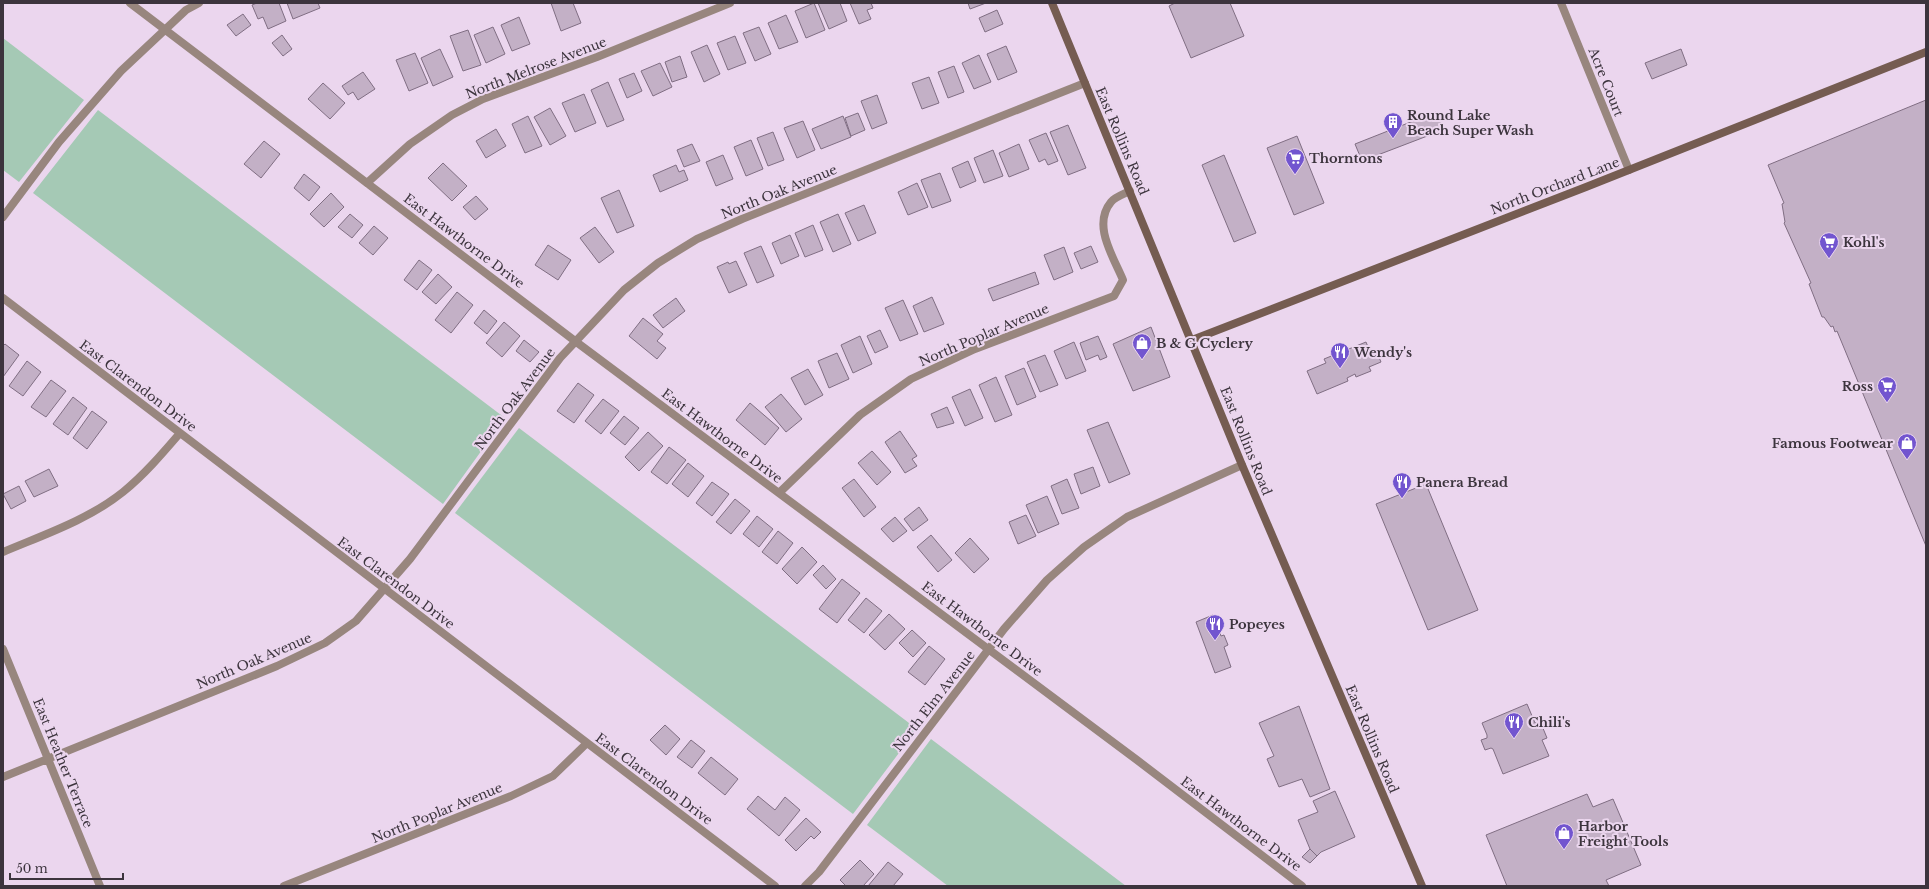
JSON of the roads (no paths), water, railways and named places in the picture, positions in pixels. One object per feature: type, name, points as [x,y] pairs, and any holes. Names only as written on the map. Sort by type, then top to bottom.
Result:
[{"type":"main road","name":"East Rollins Road","points":[[1052,3],[1192,340],[1242,465],[1422,886]]},
{"type":"main road","name":"North Orchard Lane","points":[[1192,340],[1629,170],[1926,52]]},
{"type":"street","name":"East Hawthorne Drive","points":[[130,3],[575,341],[989,649],[1302,886]]},
{"type":"street","points":[[3,218],[60,142],[110,82],[186,10],[199,3]]},
{"type":"street","name":"North Melrose Avenue","points":[[367,183],[410,144],[452,115],[483,99],[596,57],[730,3]]},
{"type":"street","name":"Acre Court","points":[[1561,3],[1629,170]]},
{"type":"street","name":"North Oak Avenue","points":[[3,777],[277,666],[324,643],[356,621],[386,590],[415,553],[560,358],[624,290],[658,263],[697,239],[742,219],[1086,84]]},
{"type":"street","name":"North Poplar Avenue","points":[[779,493],[860,415],[911,380],[975,350],[1114,296],[1123,280],[1102,230],[1104,214],[1112,201],[1130,191]]},
{"type":"street","name":"East Clarendon Drive","points":[[3,298],[775,886]]},
{"type":"street","points":[[3,552],[83,517],[122,493],[155,463],[180,433]]},
{"type":"street","name":"North Elm Avenue","points":[[805,886],[819,872],[989,649],[1047,580],[1084,547],[1127,517],[1242,465]]},
{"type":"street","name":"East Heather Terrace","points":[[3,649],[100,886]]},
{"type":"street","name":"North Poplar Avenue","points":[[284,886],[511,796],[553,776],[587,743]]},
{"type":"place","name":"Round Lake Beach Super Wash","points":[[1393,139]]},
{"type":"place","name":"Thorntons","points":[[1295,175]]},
{"type":"place","name":"Kohl's","points":[[1829,259]]},
{"type":"place","name":"B & G Cyclery","points":[[1142,360]]},
{"type":"place","name":"Wendy's","points":[[1340,369]]},
{"type":"place","name":"Ross","points":[[1887,403]]},
{"type":"place","name":"Famous Footwear","points":[[1907,460]]},
{"type":"place","name":"Panera Bread","points":[[1402,499]]},
{"type":"place","name":"Popeyes","points":[[1215,641]]},
{"type":"place","name":"Chili's","points":[[1514,739]]},
{"type":"place","name":"Harbor Freight Tools","points":[[1564,850]]}]
